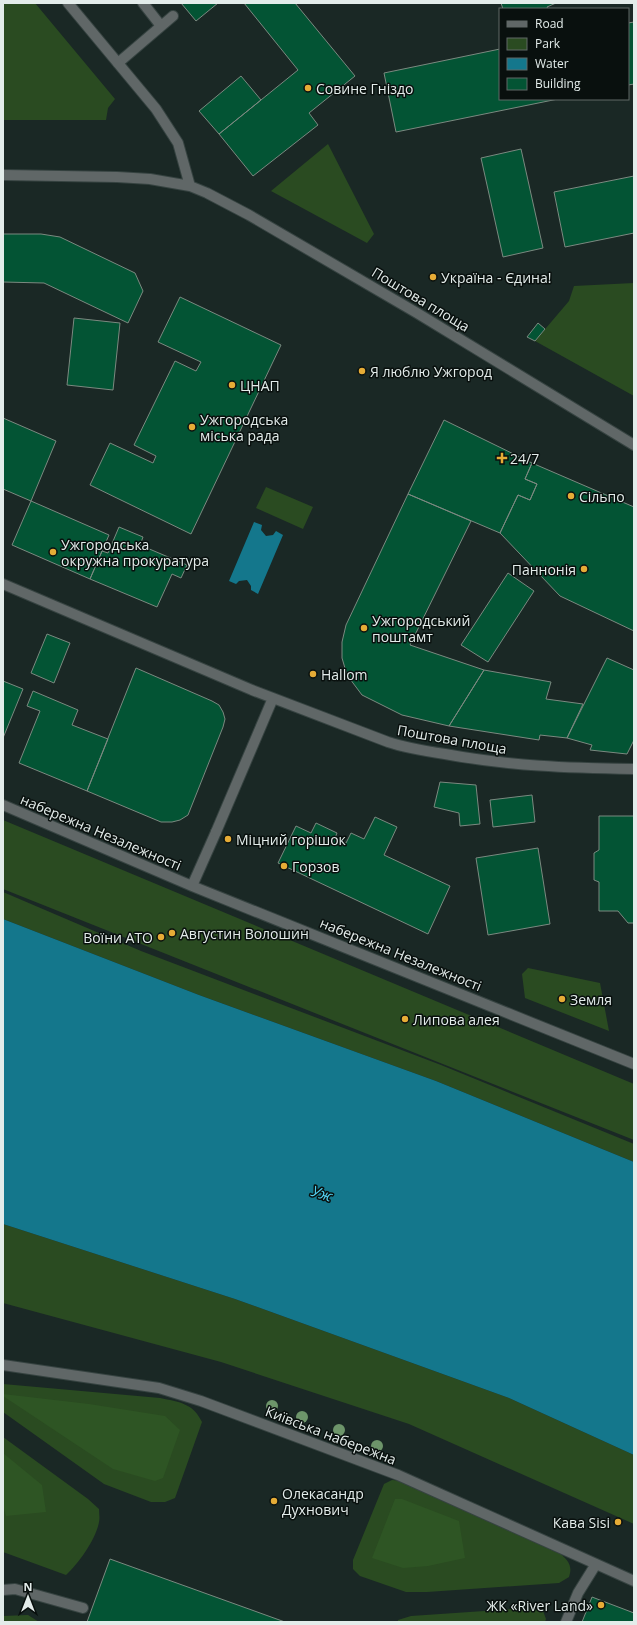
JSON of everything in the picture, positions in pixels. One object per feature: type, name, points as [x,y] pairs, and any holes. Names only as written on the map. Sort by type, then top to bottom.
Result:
[{"type":"street","points":[[68,3],[156,109],[178,143],[190,186]]},
{"type":"street","points":[[143,3],[162,26]]},
{"type":"street","points":[[118,63],[173,16]]},
{"type":"street","name":"Поштова площа","points":[[3,175],[117,177],[150,179],[190,186],[250,215],[417,313],[634,444]]},
{"type":"street","name":"Поштова площа","points":[[3,584],[273,698],[388,742],[405,747],[480,761],[541,767],[634,770]]},
{"type":"street","points":[[192,886],[273,698]]},
{"type":"street","name":"набережна Незалежності","points":[[3,805],[192,886],[634,1064]]},
{"type":"street","name":"Київська набережна","points":[[3,1365],[159,1388],[202,1401],[398,1475],[634,1581]]},
{"type":"street","points":[[566,1622],[578,1593],[596,1564]]},
{"type":"street","points":[[3,1590],[15,1589],[83,1608]]},
{"type":"green space","points":[[3,3],[35,3],[115,99],[108,108],[106,120],[3,120]]},
{"type":"green space","points":[[328,144],[374,234],[367,243],[271,191]]},
{"type":"green space","points":[[634,283],[634,396],[535,341],[569,301],[574,286]]},
{"type":"green space","points":[[266,487],[313,507],[303,529],[256,508]]},
{"type":"green space","name":"Липова алея","points":[[3,820],[634,1084],[634,1140],[3,889]]},
{"type":"green space","points":[[3,892],[141,951],[441,1065],[634,1144],[634,1162],[436,1081],[199,995],[3,919]]},
{"type":"green space","points":[[528,968],[600,983],[609,1031],[525,998],[522,974]]},
{"type":"green space","points":[[3,1224],[235,1299],[509,1398],[634,1455],[634,1524],[409,1424],[221,1362],[3,1303]]},
{"type":"green space","points":[[3,1384],[160,1398],[179,1402],[190,1407],[202,1422],[175,1498],[165,1502],[151,1502],[104,1484],[3,1412]]},
{"type":"green space","points":[[3,1394],[89,1404],[165,1416],[180,1430],[163,1478],[155,1481],[113,1469],[3,1396]]},
{"type":"green space","points":[[3,1437],[88,1499],[99,1509],[97,1529],[91,1543],[66,1575],[3,1552]]},
{"type":"green space","points":[[3,1453],[42,1485],[46,1512],[6,1516],[3,1505]]},
{"type":"green space","points":[[392,1480],[404,1481],[559,1552],[569,1563],[569,1577],[559,1583],[427,1592],[406,1592],[360,1576],[353,1569],[353,1560],[384,1484]]},
{"type":"green space","points":[[395,1499],[402,1499],[459,1521],[465,1558],[428,1566],[403,1568],[372,1558]]},
{"type":"green space","points":[[528,1608],[543,1611],[546,1619],[545,1622],[398,1622],[398,1620],[411,1616]]},
{"type":"green space","points":[[28,1615],[39,1622],[3,1622],[3,1616]]},
{"type":"water","points":[[254,522],[262,525],[261,530],[266,536],[273,535],[276,531],[283,535],[258,594],[251,590],[251,586],[247,580],[239,581],[236,584],[229,581]]},
{"type":"water","name":"Уж","points":[[3,919],[199,995],[436,1081],[634,1162],[634,1455],[509,1398],[235,1299],[3,1224]]},
{"type":"building","points":[[181,3],[218,3],[196,21]]},
{"type":"building","name":"Совине Гніздо","points":[[244,3],[295,3],[355,76],[309,113],[318,125],[253,176],[219,134],[298,70]]},
{"type":"building","points":[[501,3],[556,3],[548,8],[503,8]]},
{"type":"building","points":[[634,22],[634,84],[629,85],[629,23]]},
{"type":"building","points":[[499,49],[499,100],[553,100],[396,132],[384,73]]},
{"type":"building","points":[[241,76],[261,100],[219,134],[199,111]]},
{"type":"building","points":[[521,149],[543,248],[503,257],[481,158]]},
{"type":"building","points":[[634,176],[634,233],[565,247],[554,192]]},
{"type":"building","points":[[3,234],[41,234],[60,237],[135,273],[143,291],[128,323],[44,283],[3,282]]},
{"type":"building","name":"Ужгородська міська рада","points":[[180,297],[281,345],[191,534],[90,485],[110,443],[153,463],[156,456],[134,445],[175,361],[196,371],[201,362],[158,342]]},
{"type":"building","points":[[74,318],[120,323],[113,390],[67,385]]},
{"type":"building","points":[[538,323],[545,329],[535,341],[527,337]]},
{"type":"building","points":[[3,418],[56,441],[31,501],[3,489]]},
{"type":"building","points":[[444,420],[532,463],[525,479],[537,484],[530,500],[518,495],[500,533],[408,494]]},
{"type":"building","name":"Паннонія","points":[[532,463],[634,507],[634,631],[560,596],[500,533],[518,495],[530,500],[537,484],[525,479]]},
{"type":"building","points":[[408,494],[471,521],[410,645],[484,670],[449,726],[402,715],[362,695],[347,675],[342,658],[342,642],[346,625]]},
{"type":"building","points":[[31,501],[109,535],[90,579],[12,545]]},
{"type":"building","points":[[119,527],[143,537],[140,545],[187,565],[181,578],[172,574],[157,607],[90,579],[102,551],[108,553]]},
{"type":"building","points":[[508,573],[534,591],[488,662],[461,645]]},
{"type":"building","points":[[47,634],[70,643],[54,683],[31,673]]},
{"type":"building","points":[[607,658],[634,670],[634,740],[627,754],[590,750],[592,745],[567,738]]},
{"type":"building","points":[[136,668],[212,701],[219,705],[223,712],[225,719],[223,727],[188,815],[180,820],[161,822],[87,791]]},
{"type":"building","points":[[484,670],[551,682],[546,699],[583,704],[567,738],[540,735],[539,740],[449,726]]},
{"type":"building","points":[[3,681],[23,689],[3,738]]},
{"type":"building","points":[[33,691],[78,710],[72,725],[108,739],[87,791],[19,763],[40,711],[27,706]]},
{"type":"building","points":[[440,782],[476,785],[480,824],[460,826],[459,813],[434,807]]},
{"type":"building","points":[[532,795],[535,822],[493,827],[490,800]]},
{"type":"building","points":[[599,816],[634,816],[634,923],[628,923],[618,911],[599,911],[599,882],[594,880],[594,853],[599,850]]},
{"type":"building","points":[[375,817],[397,827],[384,855],[450,886],[428,934],[278,863],[296,826],[311,833],[316,823],[337,833],[335,838],[346,843],[351,833],[364,839]]},
{"type":"building","points":[[538,848],[550,924],[488,935],[476,858]]},
{"type":"building","points":[[110,1559],[285,1622],[87,1622]]},
{"type":"building","name":"ЖК «River Land»","points":[[592,1597],[634,1613],[634,1622],[582,1622]]},
{"type":"place","name":"Совине Гніздо","points":[[308,88]]},
{"type":"place","name":"Україна - Єдина!","points":[[433,277]]},
{"type":"place","name":"Я люблю Ужгород","points":[[362,371]]},
{"type":"place","name":"ЦНАП","points":[[232,385]]},
{"type":"place","name":"Ужгородська міська рада","points":[[192,427]]},
{"type":"place","name":"24/7","points":[[502,458]]},
{"type":"place","name":"Сільпо","points":[[571,496]]},
{"type":"place","name":"Ужгородська окружна прокуратура","points":[[53,552]]},
{"type":"place","name":"Паннонія","points":[[584,569]]},
{"type":"place","name":"Ужгородський поштамт","points":[[364,628]]},
{"type":"place","name":"Hallom","points":[[313,674]]},
{"type":"place","name":"Міцний горішок","points":[[228,839]]},
{"type":"place","name":"Горзов","points":[[284,866]]},
{"type":"place","name":"Августин Волошин","points":[[172,933]]},
{"type":"place","name":"Воїни АТО","points":[[161,937]]},
{"type":"place","name":"Земля","points":[[562,999]]},
{"type":"place","name":"Липова алея","points":[[405,1019]]},
{"type":"place","name":"Олекасандр Духнович","points":[[274,1501]]},
{"type":"place","name":"Кава Sisi","points":[[618,1522]]},
{"type":"place","name":"ЖК «River Land»","points":[[601,1605]]}]
